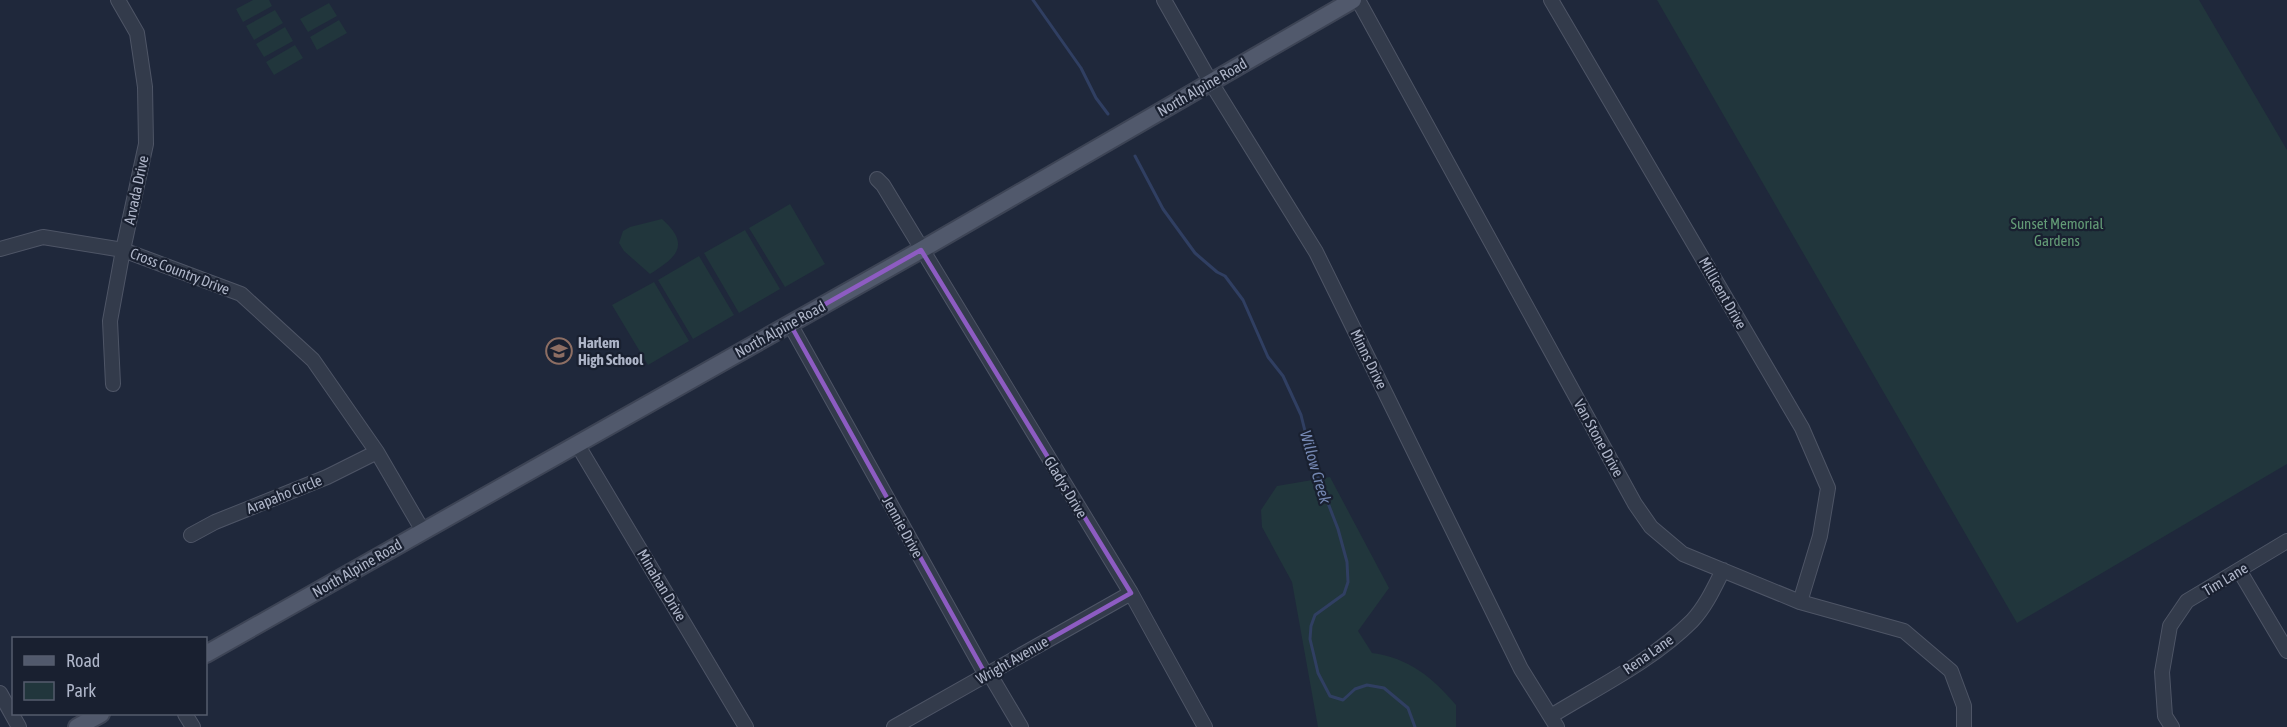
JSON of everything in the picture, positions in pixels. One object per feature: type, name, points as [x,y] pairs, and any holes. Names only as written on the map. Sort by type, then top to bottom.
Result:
[{"type":"main road","name":"North Alpine Road","points":[[207,653],[921,250],[1210,81],[1356,0]]},
{"type":"main road","points":[[77,727],[99,715]]},
{"type":"street","name":"Arvada Drive","points":[[113,384],[110,321],[146,144],[145,87],[137,33],[118,0]]},
{"type":"street","name":"Minns Drive","points":[[1164,0],[1210,81],[1316,252],[1521,669],[1554,722]]},
{"type":"street","name":"Van Stone Drive","points":[[1356,0],[1635,504],[1651,526],[1683,554],[1800,602],[1904,631],[1951,671],[1964,706],[1964,727]]},
{"type":"street","name":"Millicent Drive","points":[[1551,0],[1802,428],[1828,488],[1820,536],[1800,602]]},
{"type":"street","name":"Gladys Drive","points":[[877,179],[883,185],[1131,593],[1205,727]]},
{"type":"street","name":"Cross Country Drive","points":[[0,249],[43,237],[123,250],[241,294],[313,360],[377,452],[423,531]]},
{"type":"street","name":"Jennie Drive","points":[[790,324],[986,675],[992,678],[1021,727]]},
{"type":"street","name":"Minahan Drive","points":[[578,444],[746,727]]},
{"type":"street","name":"Arapaho Circle","points":[[191,535],[216,522],[327,477],[377,452]]},
{"type":"street","name":"Tim Lane","points":[[2172,727],[2165,716],[2162,672],[2170,626],[2187,601],[2287,541]]},
{"type":"street","name":"Rena Lane","points":[[1554,722],[1642,660],[1693,620],[1709,599],[1724,570]]},
{"type":"street","points":[[2239,570],[2287,651]]},
{"type":"street","name":"Wright Avenue","points":[[894,727],[1131,593]]},
{"type":"street","points":[[0,693],[18,727]]},
{"type":"highlighted area","points":[[921,250],[1131,593],[986,675],[790,324]]},
{"type":"green space","points":[[253,0],[269,0],[272,6],[243,22],[236,9]]},
{"type":"green space","name":"Sunset Memorial Gardens","points":[[1657,0],[2199,0],[2287,150],[2287,464],[2017,623]]},
{"type":"green space","points":[[329,3],[337,16],[308,32],[300,19]]},
{"type":"green space","points":[[275,10],[283,23],[254,40],[246,26]]},
{"type":"green space","points":[[339,20],[347,33],[317,50],[310,37]]},
{"type":"green space","points":[[285,27],[293,41],[264,57],[256,44]]},
{"type":"green space","points":[[295,45],[303,58],[274,75],[266,62]]},
{"type":"green space","points":[[790,204],[825,264],[785,287],[749,228]]},
{"type":"green space","points":[[662,219],[676,236],[677,250],[667,262],[650,274],[624,251],[619,243],[623,231],[630,227]]},
{"type":"green space","points":[[745,230],[780,289],[739,313],[704,253]]},
{"type":"green space","points":[[699,256],[734,315],[693,339],[658,280]]},
{"type":"green space","points":[[654,282],[689,341],[648,365],[612,305]]},
{"type":"green space","points":[[1330,477],[1389,588],[1358,631],[1372,653],[1409,664],[1438,686],[1456,705],[1456,727],[1318,727],[1292,582],[1262,527],[1261,510],[1277,486]]},
{"type":"waterway","name":"Willow Creek","points":[[1033,0],[1081,68],[1096,98],[1108,114]]},
{"type":"waterway","name":"Willow Creek","points":[[1135,156],[1163,209],[1195,253],[1225,276],[1243,300],[1268,357],[1283,376],[1301,415],[1314,467],[1338,529],[1347,562],[1348,582],[1344,594],[1315,615],[1311,626],[1310,639],[1318,673],[1330,696],[1343,700],[1355,689],[1367,685],[1384,688],[1408,708],[1415,727]]},
{"type":"place","name":"Harlem High School","points":[[559,351]]}]
